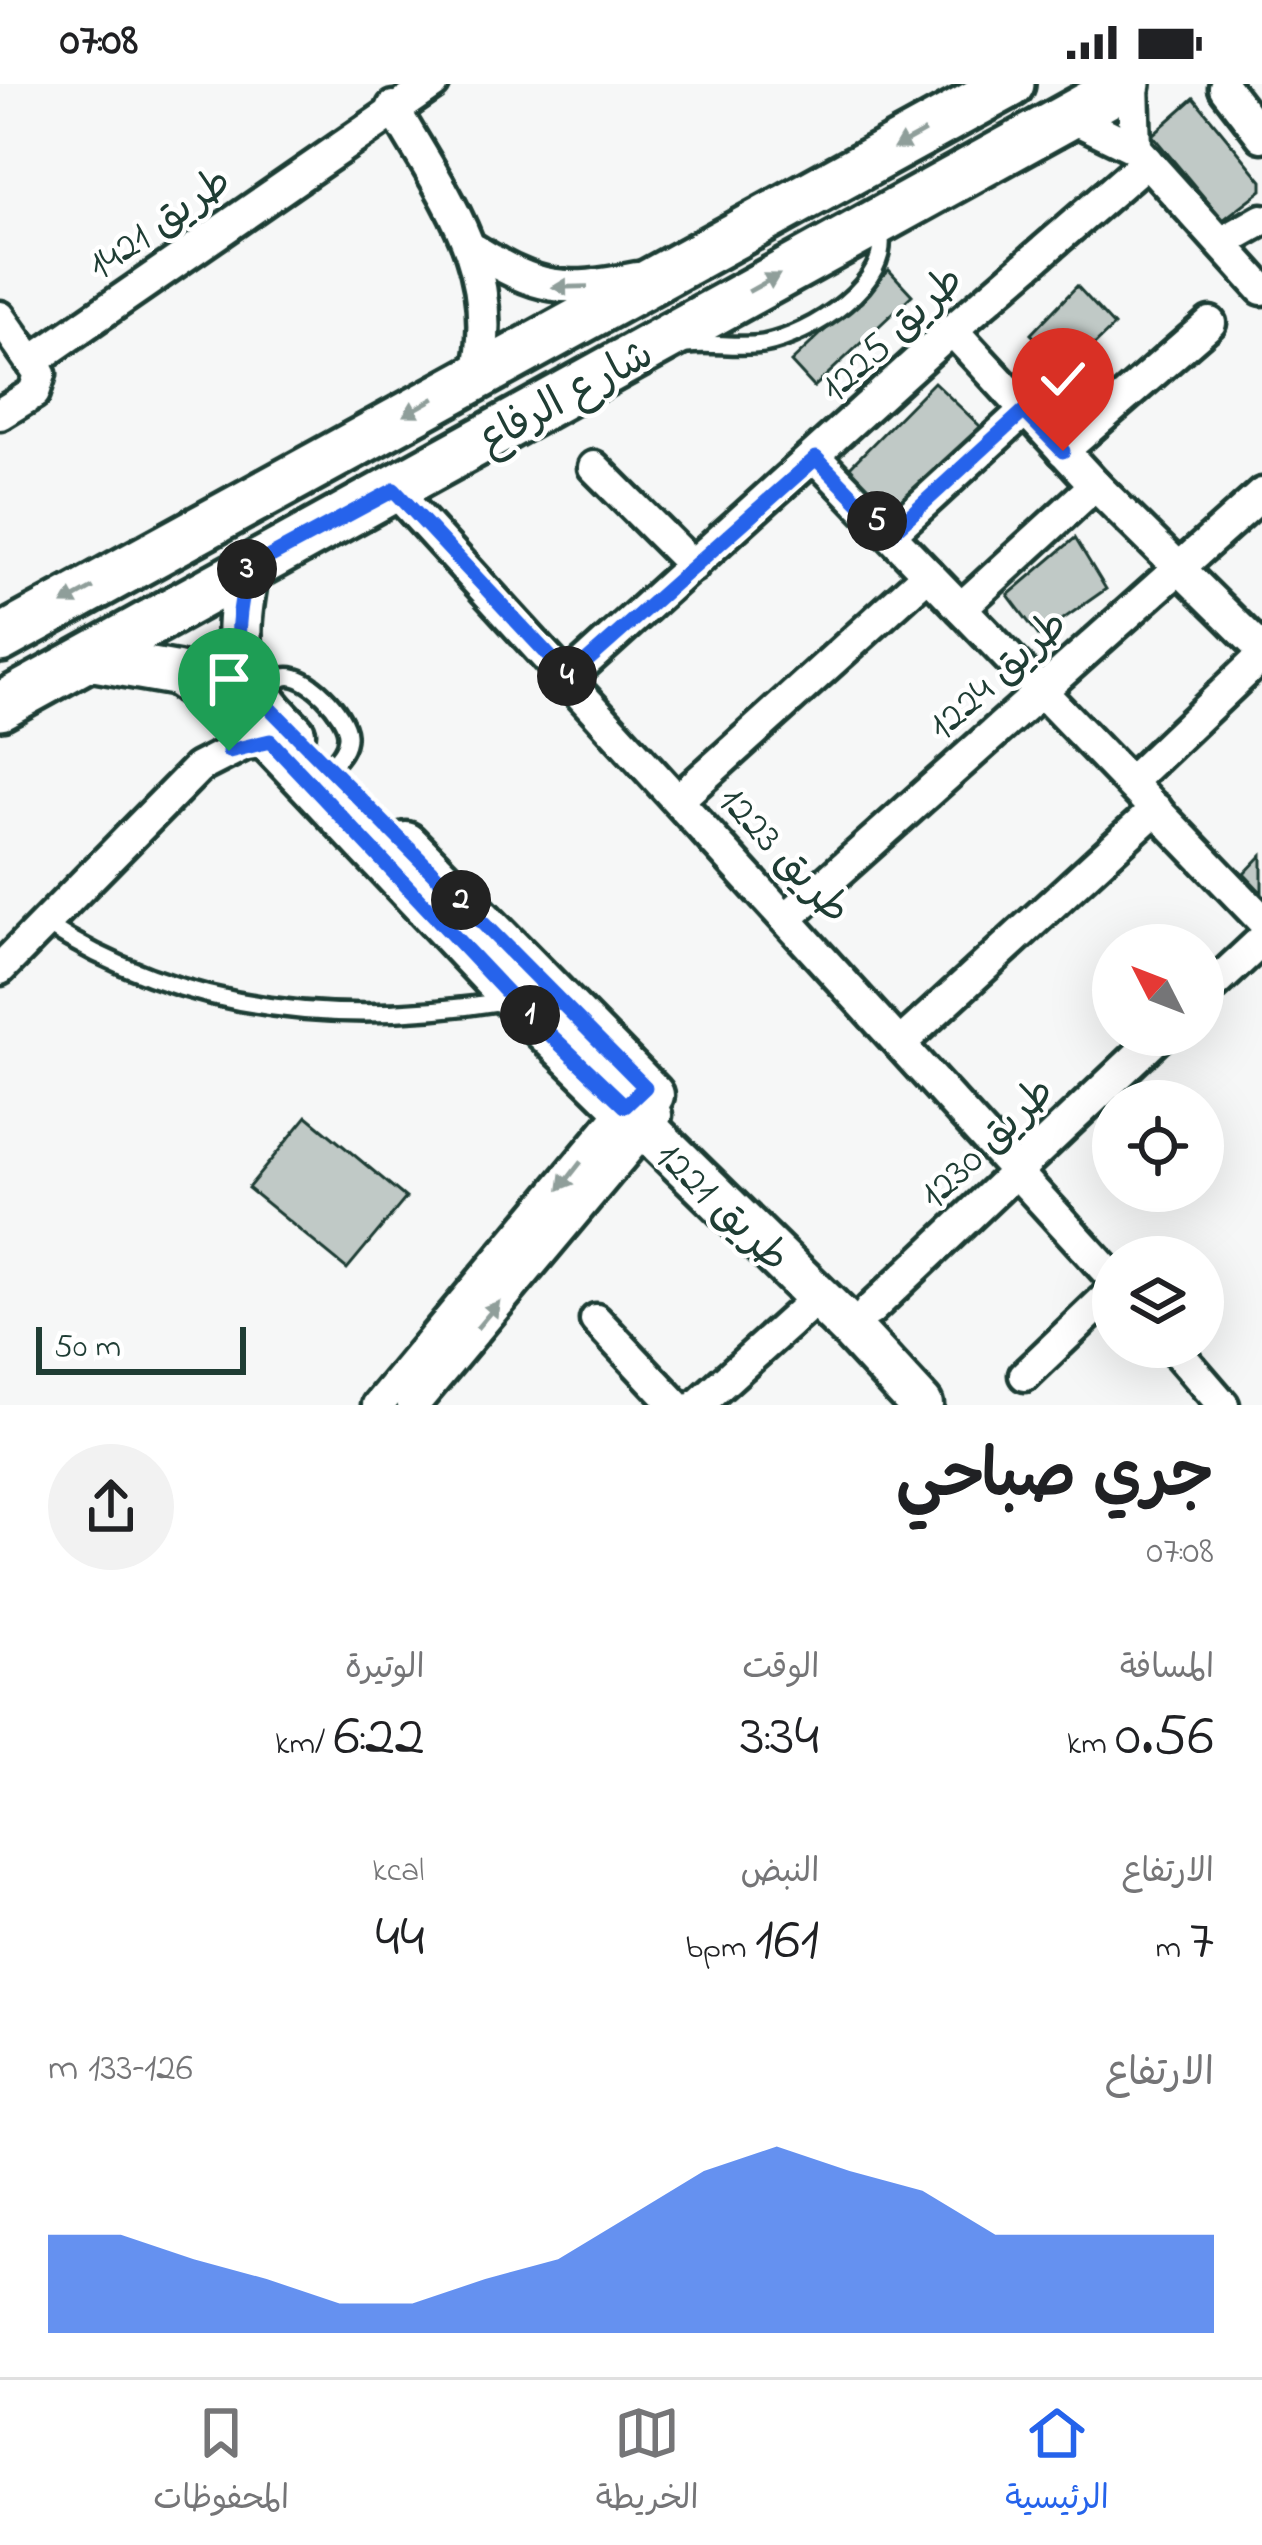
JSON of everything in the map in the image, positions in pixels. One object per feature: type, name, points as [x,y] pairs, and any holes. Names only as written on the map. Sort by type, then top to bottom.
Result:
[{"type":"main road","name":"شارع الرفاع","points":[[0,639],[1011,84]]},
{"type":"main road","name":"شارع الرفاع","points":[[0,706],[1130,84]]},
{"type":"street","name":"طريق 1421","points":[[34,360],[393,107],[433,84]]},
{"type":"street","points":[[1130,84],[1141,154]]},
{"type":"street","points":[[1225,88],[1262,136]]},
{"type":"street","points":[[393,107],[475,250],[488,331],[478,374]]},
{"type":"street","points":[[1070,116],[1141,154],[1262,289]]},
{"type":"street","name":"طريق 1225","points":[[569,677],[816,458],[1141,154]]},
{"type":"street","points":[[1223,242],[1262,220]]},
{"type":"street","points":[[475,250],[519,277],[561,290],[672,270]]},
{"type":"street","points":[[0,317],[40,374],[34,393],[0,414]]},
{"type":"street","points":[[1063,451],[1210,322]]},
{"type":"street","points":[[952,330],[1024,411],[1262,653],[1130,782]]},
{"type":"street","points":[[890,534],[1024,411]]},
{"type":"street","points":[[816,458],[1262,920]]},
{"type":"street","points":[[594,467],[693,566]]},
{"type":"street","points":[[961,608],[1095,484]]},
{"type":"street","name":"طريق 1223","points":[[394,490],[788,916],[1092,1255]]},
{"type":"street","name":"طريق 1224","points":[[788,916],[1262,494]]},
{"type":"street","name":"طريق 1221","points":[[247,569],[236,630],[238,662],[258,696],[921,1405]]},
{"type":"street","points":[[679,799],[928,574]]},
{"type":"street","name":"طريق 1221","points":[[86,658],[177,674],[201,686],[270,741],[514,1000],[645,1107],[870,1310],[955,1405]]},
{"type":"street","points":[[198,768],[209,739],[201,686]]},
{"type":"street","points":[[0,969],[41,921],[198,768],[245,745],[270,741]]},
{"type":"street","points":[[902,1042],[1156,809]]},
{"type":"street","points":[[1224,975],[1262,940]]},
{"type":"street","name":"طريق 1230","points":[[870,1310],[1137,1056]]},
{"type":"street","points":[[378,1405],[645,1107]]},
{"type":"street","points":[[413,1405],[645,1107]]},
{"type":"street","points":[[713,1400],[818,1297]]},
{"type":"street","points":[[1025,1375],[1092,1311]]},
{"type":"street","points":[[596,1320],[676,1405]]},
{"type":"street","points":[[1191,1368],[1222,1405]]},
{"type":"lane","points":[[41,921],[129,973],[237,1000],[327,1013],[424,1014],[514,1000]]},
{"type":"building","points":[[1194,98],[1262,181],[1262,190],[1223,220],[1152,135]]},
{"type":"building","points":[[889,270],[912,295],[814,387],[791,362]]},
{"type":"building","points":[[1077,286],[1114,326],[1068,370],[1031,334]]},
{"type":"building","points":[[934,382],[981,427],[893,516],[848,469]]},
{"type":"building","points":[[1075,538],[1106,589],[1039,636],[1008,595]]},
{"type":"building","points":[[1262,855],[1262,893],[1244,874]]},
{"type":"building","points":[[307,1116],[406,1198],[347,1269],[248,1188]]},
{"type":"route","points":[[229,751],[270,741],[514,1000],[625,1106],[645,1087],[258,696],[238,662],[236,630],[247,569],[394,490],[569,677],[816,458],[890,534],[1024,411],[1063,451]]}]
